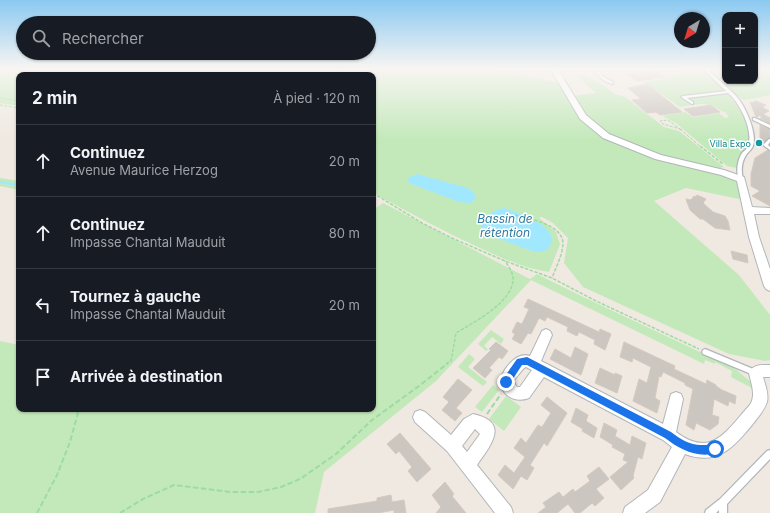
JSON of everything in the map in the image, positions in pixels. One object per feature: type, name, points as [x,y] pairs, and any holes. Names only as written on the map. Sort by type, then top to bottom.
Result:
[{"type":"street","points":[[568,92],[583,117],[606,136],[652,155],[724,173],[741,179],[754,237],[770,284]]},
{"type":"street","points":[[748,210],[770,211]]},
{"type":"street","points":[[546,335],[538,366],[524,392],[520,394],[514,392],[507,386],[507,379],[520,362],[527,361],[538,366],[668,435],[687,448],[707,451],[724,445],[759,405],[763,372]]},
{"type":"street","points":[[668,435],[676,399]]},
{"type":"street","points":[[420,417],[452,446],[468,464],[505,513]]},
{"type":"street","points":[[452,446],[469,424],[474,421],[487,429],[488,434],[468,464]]},
{"type":"street","points":[[631,513],[654,496],[681,445]]},
{"type":"lane","points":[[692,103],[683,97],[728,92],[739,102],[748,120],[752,134],[751,145],[744,154],[740,163],[739,173],[741,179]]},
{"type":"lane","points":[[754,120],[770,127]]},
{"type":"lane","points":[[770,140],[765,145],[770,149]]},
{"type":"lane","points":[[705,352],[763,372]]},
{"type":"lane","points":[[709,513],[770,454]]},
{"type":"lane","points":[[722,502],[723,513]]},
{"type":"path","points":[[0,98],[16,101]]},
{"type":"path","points":[[0,105],[16,108]]},
{"type":"path","points":[[682,130],[663,124],[660,121],[662,119],[668,120],[682,130],[726,166]]},
{"type":"path","points":[[376,195],[422,223],[505,261],[552,278],[596,302],[646,323],[705,352]]},
{"type":"path","points":[[515,215],[549,225],[560,234],[563,243],[552,278]]},
{"type":"path","points":[[120,513],[143,499],[174,485],[230,492],[258,492],[282,487],[300,479],[336,454],[372,420],[419,386],[444,364],[451,361],[456,333],[489,312],[501,302],[511,289],[513,280],[512,274],[505,261]]},
{"type":"path","points":[[479,423],[507,386]]},
{"type":"path","points":[[37,513],[57,476],[64,452],[70,442],[79,412]]},
{"type":"green space","points":[[0,92],[16,92],[16,106],[0,103]]},
{"type":"green space","points":[[376,92],[565,92],[579,115],[622,145],[729,176],[739,184],[744,200],[686,188],[654,201],[739,275],[770,315],[770,360],[765,361],[729,354],[583,287],[564,263],[568,238],[553,223],[542,217],[539,218],[556,232],[560,244],[549,272],[522,266],[497,256],[441,229],[376,194]]},
{"type":"green space","points":[[595,92],[612,92],[625,97],[664,127],[679,131],[724,167],[717,169],[664,156],[646,151],[612,136],[597,127],[585,115],[574,96],[596,93]]},
{"type":"green space","points":[[658,92],[724,92],[735,103],[746,122],[749,132],[747,147],[738,157],[737,168],[727,166],[676,123],[662,116],[685,112],[693,117],[719,113],[725,118],[729,117],[725,112],[706,104],[680,107]]},
{"type":"green space","points":[[732,92],[770,92],[770,95],[744,100]]},
{"type":"green space","points":[[0,178],[16,181],[16,189],[0,186]]},
{"type":"green space","points":[[383,203],[530,279],[537,274],[734,368],[751,382],[752,388],[731,377],[732,371],[715,362],[715,364],[705,360],[704,364],[531,280],[436,381],[324,472],[315,513],[0,513],[0,341],[16,344],[16,412],[376,412],[376,208]]},
{"type":"green space","points":[[491,330],[504,339],[501,344],[492,337],[484,346],[488,349],[486,351],[478,344]]},
{"type":"green space","points":[[469,354],[475,359],[468,367],[487,382],[483,386],[458,367]]},
{"type":"green space","points":[[493,385],[499,390],[482,412],[475,407]]},
{"type":"green space","points":[[506,396],[521,407],[504,431],[489,419]]},
{"type":"water","name":"Bassin de rétention","points":[[417,174],[468,188],[474,193],[476,199],[470,203],[459,202],[409,183],[409,177]]},
{"type":"water","name":"Bassin de rétention","points":[[504,208],[528,217],[545,227],[550,233],[552,240],[549,247],[546,250],[535,252],[483,233],[481,224],[486,216]]},
{"type":"building","points":[[633,92],[657,92],[682,112],[660,115],[656,112],[647,113],[632,100],[641,99]]},
{"type":"building","points":[[756,101],[766,105],[762,107],[769,111],[763,114],[770,118],[770,123],[761,119],[761,115],[756,117],[750,102],[752,103]]},
{"type":"building","points":[[711,105],[720,112],[693,116],[684,109]]},
{"type":"building","points":[[760,125],[770,129],[770,138],[762,144],[762,146],[757,143],[763,140],[760,138]]},
{"type":"building","points":[[768,150],[770,151],[770,206],[752,196],[760,191],[751,186],[751,174],[755,158]]},
{"type":"building","points":[[697,195],[706,199],[703,203],[713,212],[725,216],[730,230],[715,228],[703,219],[700,219],[690,210],[686,199],[691,200]]},
{"type":"building","points":[[731,251],[747,255],[748,263],[733,259]]},
{"type":"building","points":[[528,299],[599,332],[600,329],[611,334],[605,350],[594,344],[595,340],[579,332],[577,336],[567,331],[568,327],[547,317],[545,321],[539,318],[531,334],[528,333],[521,344],[512,339],[515,334],[512,332],[517,322],[522,324],[529,309],[524,307]]},
{"type":"building","points":[[496,342],[508,351],[502,359],[499,357],[489,368],[492,370],[485,378],[473,368],[491,350],[489,349]]},
{"type":"building","points":[[624,342],[675,366],[674,369],[706,384],[707,380],[722,390],[736,396],[735,404],[729,401],[728,406],[714,399],[712,415],[719,417],[718,424],[710,430],[696,423],[694,430],[686,425],[693,389],[685,385],[685,383],[663,372],[661,377],[659,376],[655,398],[660,401],[657,413],[633,401],[639,379],[647,383],[651,367],[633,358],[632,362],[620,357]]},
{"type":"building","points":[[575,347],[588,354],[581,375],[550,359],[555,349],[571,358]]},
{"type":"building","points":[[600,368],[615,375],[615,373],[622,376],[617,393],[595,383]]},
{"type":"building","points":[[458,379],[472,390],[456,408],[462,413],[455,421],[442,410],[449,402],[443,397]]},
{"type":"building","points":[[547,397],[567,413],[547,446],[544,443],[530,465],[534,468],[527,480],[521,476],[513,489],[498,475],[505,465],[514,473],[525,457],[514,448],[521,438],[526,443],[538,425],[542,427],[551,413],[541,405]]},
{"type":"building","points":[[576,408],[588,415],[586,421],[597,428],[594,438],[571,422]]},
{"type":"building","points":[[604,423],[617,430],[615,436],[630,445],[632,436],[646,443],[642,459],[638,457],[633,476],[634,478],[621,490],[610,477],[628,462],[623,460],[625,454],[612,447],[613,445],[600,437]]},
{"type":"building","points":[[400,433],[431,469],[417,482],[408,471],[412,467],[399,451],[396,454],[387,444]]},
{"type":"building","points":[[599,467],[609,479],[596,489],[604,498],[595,506],[592,503],[580,513],[575,513],[568,504],[557,513],[538,513],[546,507],[543,503],[559,492],[563,497],[573,489],[575,492],[590,481],[587,476]]},
{"type":"building","points":[[445,482],[454,494],[452,496],[466,513],[436,513],[441,507],[432,495]]},
{"type":"building","points":[[391,495],[392,502],[404,500],[406,513],[394,513],[394,510],[378,513],[328,513],[328,509],[377,501],[377,498]]},
{"type":"waterway","points":[[0,182],[16,185]]},
{"type":"place","name":"Villa Expo","points":[[759,143]]},
{"type":"route","points":[[506,382],[520,362],[527,361],[668,435],[687,448],[707,451],[715,449]]}]
